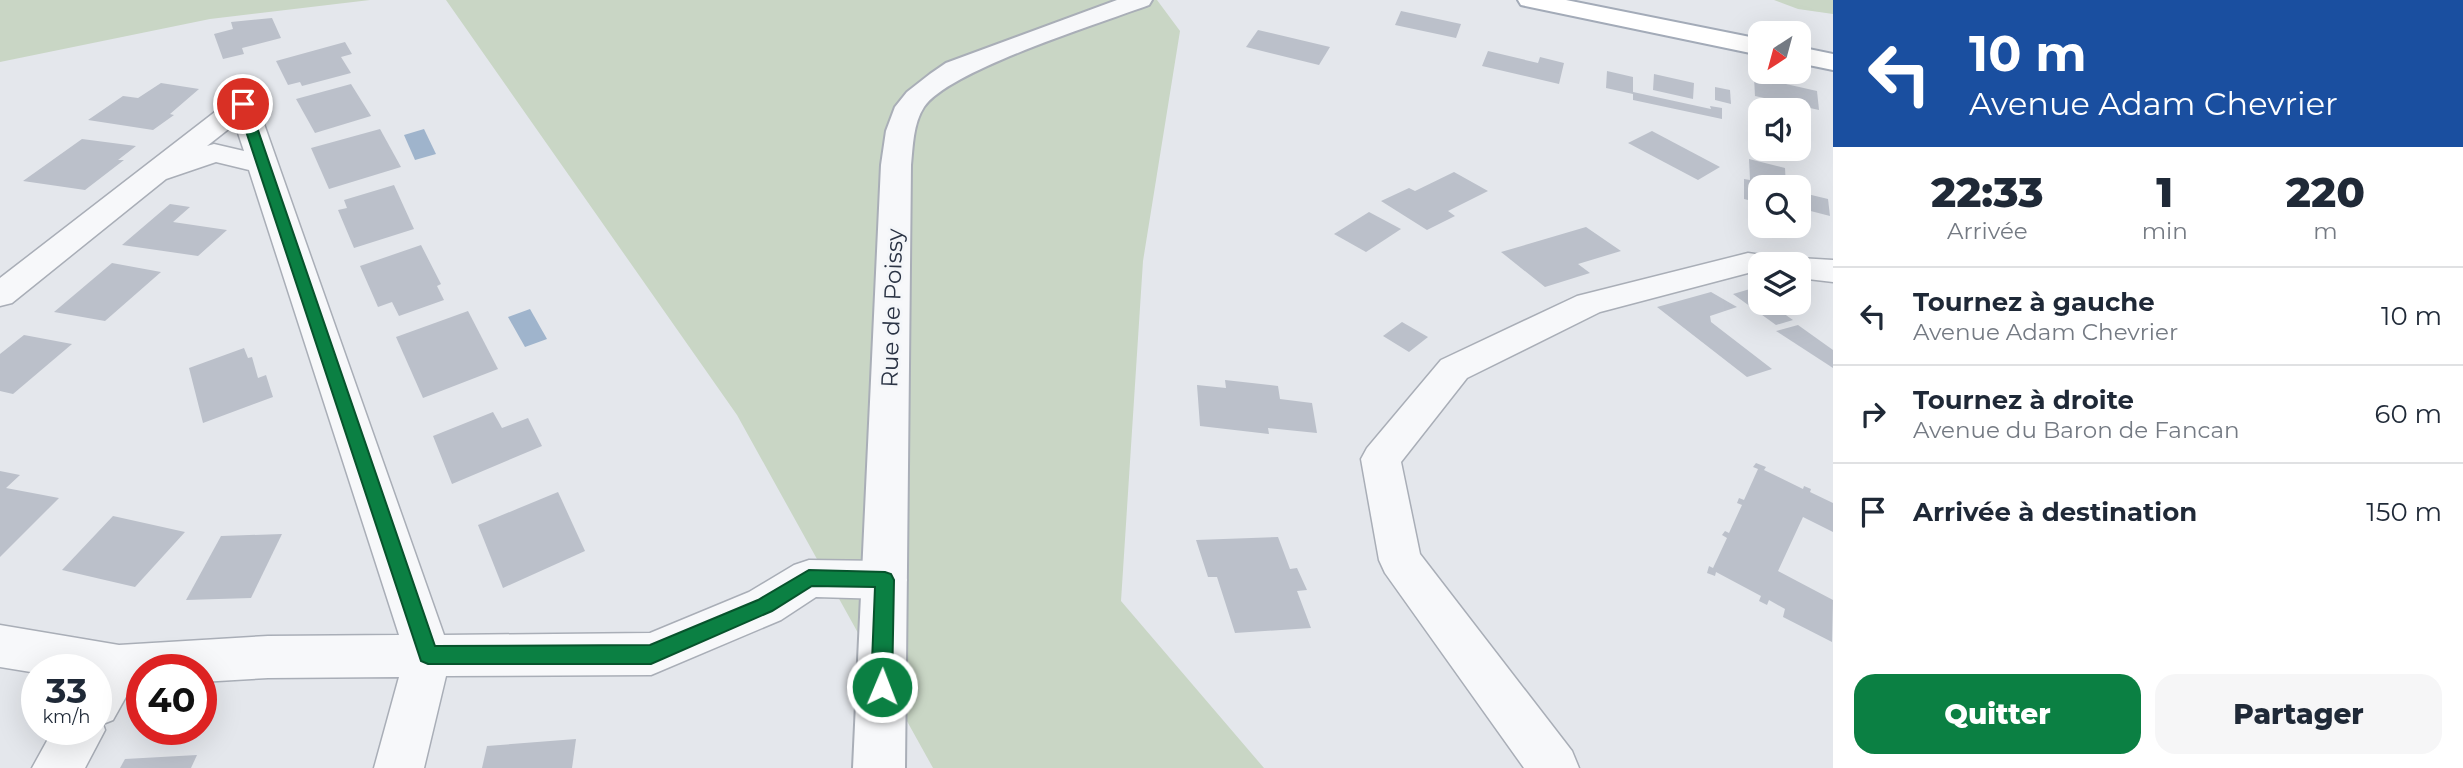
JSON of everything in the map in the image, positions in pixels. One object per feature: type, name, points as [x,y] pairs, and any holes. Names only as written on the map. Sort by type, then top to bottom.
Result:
[{"type":"main road","points":[[1533,0],[1748,45]]},
{"type":"main road","points":[[1811,57],[1833,62]]},
{"type":"street","name":"Rue de Poissy","points":[[879,768],[895,165],[904,115],[913,100],[930,85],[956,69],[1140,0]]},
{"type":"street","points":[[0,295],[243,104],[428,655],[399,768]]},
{"type":"street","points":[[156,173],[214,153],[262,164]]},
{"type":"street","points":[[1554,768],[1401,560],[1381,459],[1454,369],[1589,304],[1748,262]]},
{"type":"street","points":[[1811,269],[1833,271]]},
{"type":"street","points":[[112,684],[268,657],[651,654],[765,606],[809,578],[885,580]]},
{"type":"street","points":[[0,646],[22,654]]},
{"type":"street","points":[[57,768],[72,745]]},
{"type":"green space","points":[[0,0],[370,0],[210,19],[0,62]]},
{"type":"green space","points":[[446,0],[1157,0],[1180,31],[1143,261],[1121,601],[1264,768],[933,768],[737,415]]},
{"type":"green space","points":[[1774,0],[1833,0],[1833,14],[1798,9]]},
{"type":"water","points":[[424,129],[436,154],[415,160],[404,135]]},
{"type":"water","points":[[530,309],[547,339],[525,347],[508,317]]},
{"type":"building","points":[[1401,11],[1461,24],[1456,38],[1395,25]]},
{"type":"building","points":[[272,18],[281,38],[242,48],[244,54],[223,59],[214,34],[233,29],[231,22]]},
{"type":"building","points":[[1258,30],[1330,47],[1319,65],[1246,47]]},
{"type":"building","points":[[345,42],[352,54],[341,57],[351,73],[302,86],[300,82],[288,85],[276,61]]},
{"type":"building","points":[[1488,51],[1538,63],[1540,57],[1564,63],[1559,84],[1482,66]]},
{"type":"building","points":[[1607,71],[1633,77],[1633,92],[1711,109],[1710,106],[1722,108],[1722,119],[1633,100],[1633,94],[1606,88]]},
{"type":"building","points":[[1654,74],[1694,83],[1693,99],[1653,90]]},
{"type":"building","points":[[161,83],[199,89],[170,114],[174,115],[153,130],[88,120],[123,96],[138,98]]},
{"type":"building","points":[[351,84],[371,116],[315,133],[296,99]]},
{"type":"building","points":[[1754,84],[1786,84],[1817,91],[1819,110],[1811,108],[1811,98],[1755,96]]},
{"type":"building","points":[[1715,87],[1730,90],[1731,104],[1715,100]]},
{"type":"building","points":[[380,129],[401,167],[329,189],[311,148]]},
{"type":"building","points":[[1652,131],[1720,167],[1698,180],[1628,143]]},
{"type":"building","points":[[82,139],[136,146],[118,160],[124,160],[85,190],[23,181]]},
{"type":"building","points":[[1749,161],[1785,168],[1785,175],[1750,175]]},
{"type":"building","points":[[1454,172],[1488,191],[1448,211],[1455,216],[1427,230],[1381,201],[1409,188],[1415,191]]},
{"type":"building","points":[[1744,179],[1748,180],[1748,200],[1744,199]]},
{"type":"building","points":[[394,185],[414,229],[354,248],[338,210],[347,208],[344,200]]},
{"type":"building","points":[[1811,195],[1828,199],[1830,216],[1811,211]]},
{"type":"building","points":[[170,204],[190,207],[173,222],[227,230],[198,256],[122,245]]},
{"type":"building","points":[[1369,212],[1401,229],[1366,252],[1334,234]]},
{"type":"building","points":[[1586,227],[1621,251],[1578,264],[1590,273],[1545,287],[1501,252]]},
{"type":"building","points":[[421,245],[441,284],[437,286],[444,300],[399,316],[392,302],[378,307],[360,266]]},
{"type":"building","points":[[112,263],[161,272],[105,321],[54,312]]},
{"type":"building","points":[[1748,290],[1748,305],[1733,294]]},
{"type":"building","points":[[1711,292],[1737,307],[1710,316],[1711,322],[1772,369],[1747,377],[1657,307]]},
{"type":"building","points":[[468,311],[498,369],[423,398],[396,337]]},
{"type":"building","points":[[1762,315],[1786,315],[1793,320],[1776,325]]},
{"type":"building","points":[[1402,322],[1428,337],[1409,352],[1383,336]]},
{"type":"building","points":[[1798,325],[1833,350],[1833,368],[1776,331]]},
{"type":"building","points":[[24,335],[72,344],[13,394],[0,391],[0,354]]},
{"type":"building","points":[[244,348],[248,358],[252,357],[258,378],[266,375],[273,397],[203,423],[189,368]]},
{"type":"building","points":[[1225,380],[1278,386],[1280,399],[1312,403],[1317,433],[1268,428],[1269,434],[1200,426],[1197,385],[1226,388]]},
{"type":"building","points":[[493,412],[502,428],[528,418],[542,446],[452,484],[433,436]]},
{"type":"building","points":[[1756,463],[1766,467],[1764,470],[1803,489],[1804,486],[1811,489],[1810,492],[1833,503],[1833,532],[1803,517],[1778,571],[1833,600],[1832,642],[1783,617],[1785,609],[1769,600],[1767,605],[1759,601],[1761,596],[1716,572],[1715,576],[1707,573],[1709,566],[1713,568],[1727,538],[1722,535],[1725,531],[1729,533],[1742,505],[1737,503],[1739,498],[1744,500],[1758,469],[1753,467]]},
{"type":"building","points":[[0,471],[20,475],[6,488],[59,498],[0,557]]},
{"type":"building","points":[[558,492],[585,551],[503,588],[478,525]]},
{"type":"building","points":[[113,516],[185,532],[135,587],[62,570]]},
{"type":"building","points":[[282,534],[251,598],[186,600],[221,536]]},
{"type":"building","points":[[1278,537],[1290,569],[1297,568],[1307,590],[1297,591],[1311,628],[1235,633],[1217,577],[1208,577],[1196,540]]},
{"type":"building","points":[[576,739],[572,768],[482,768],[487,746]]},
{"type":"building","points":[[197,755],[191,768],[120,768],[125,759]]},
{"type":"route","points":[[243,104],[428,655],[651,654],[765,606],[809,578],[885,580],[882,687]]}]
